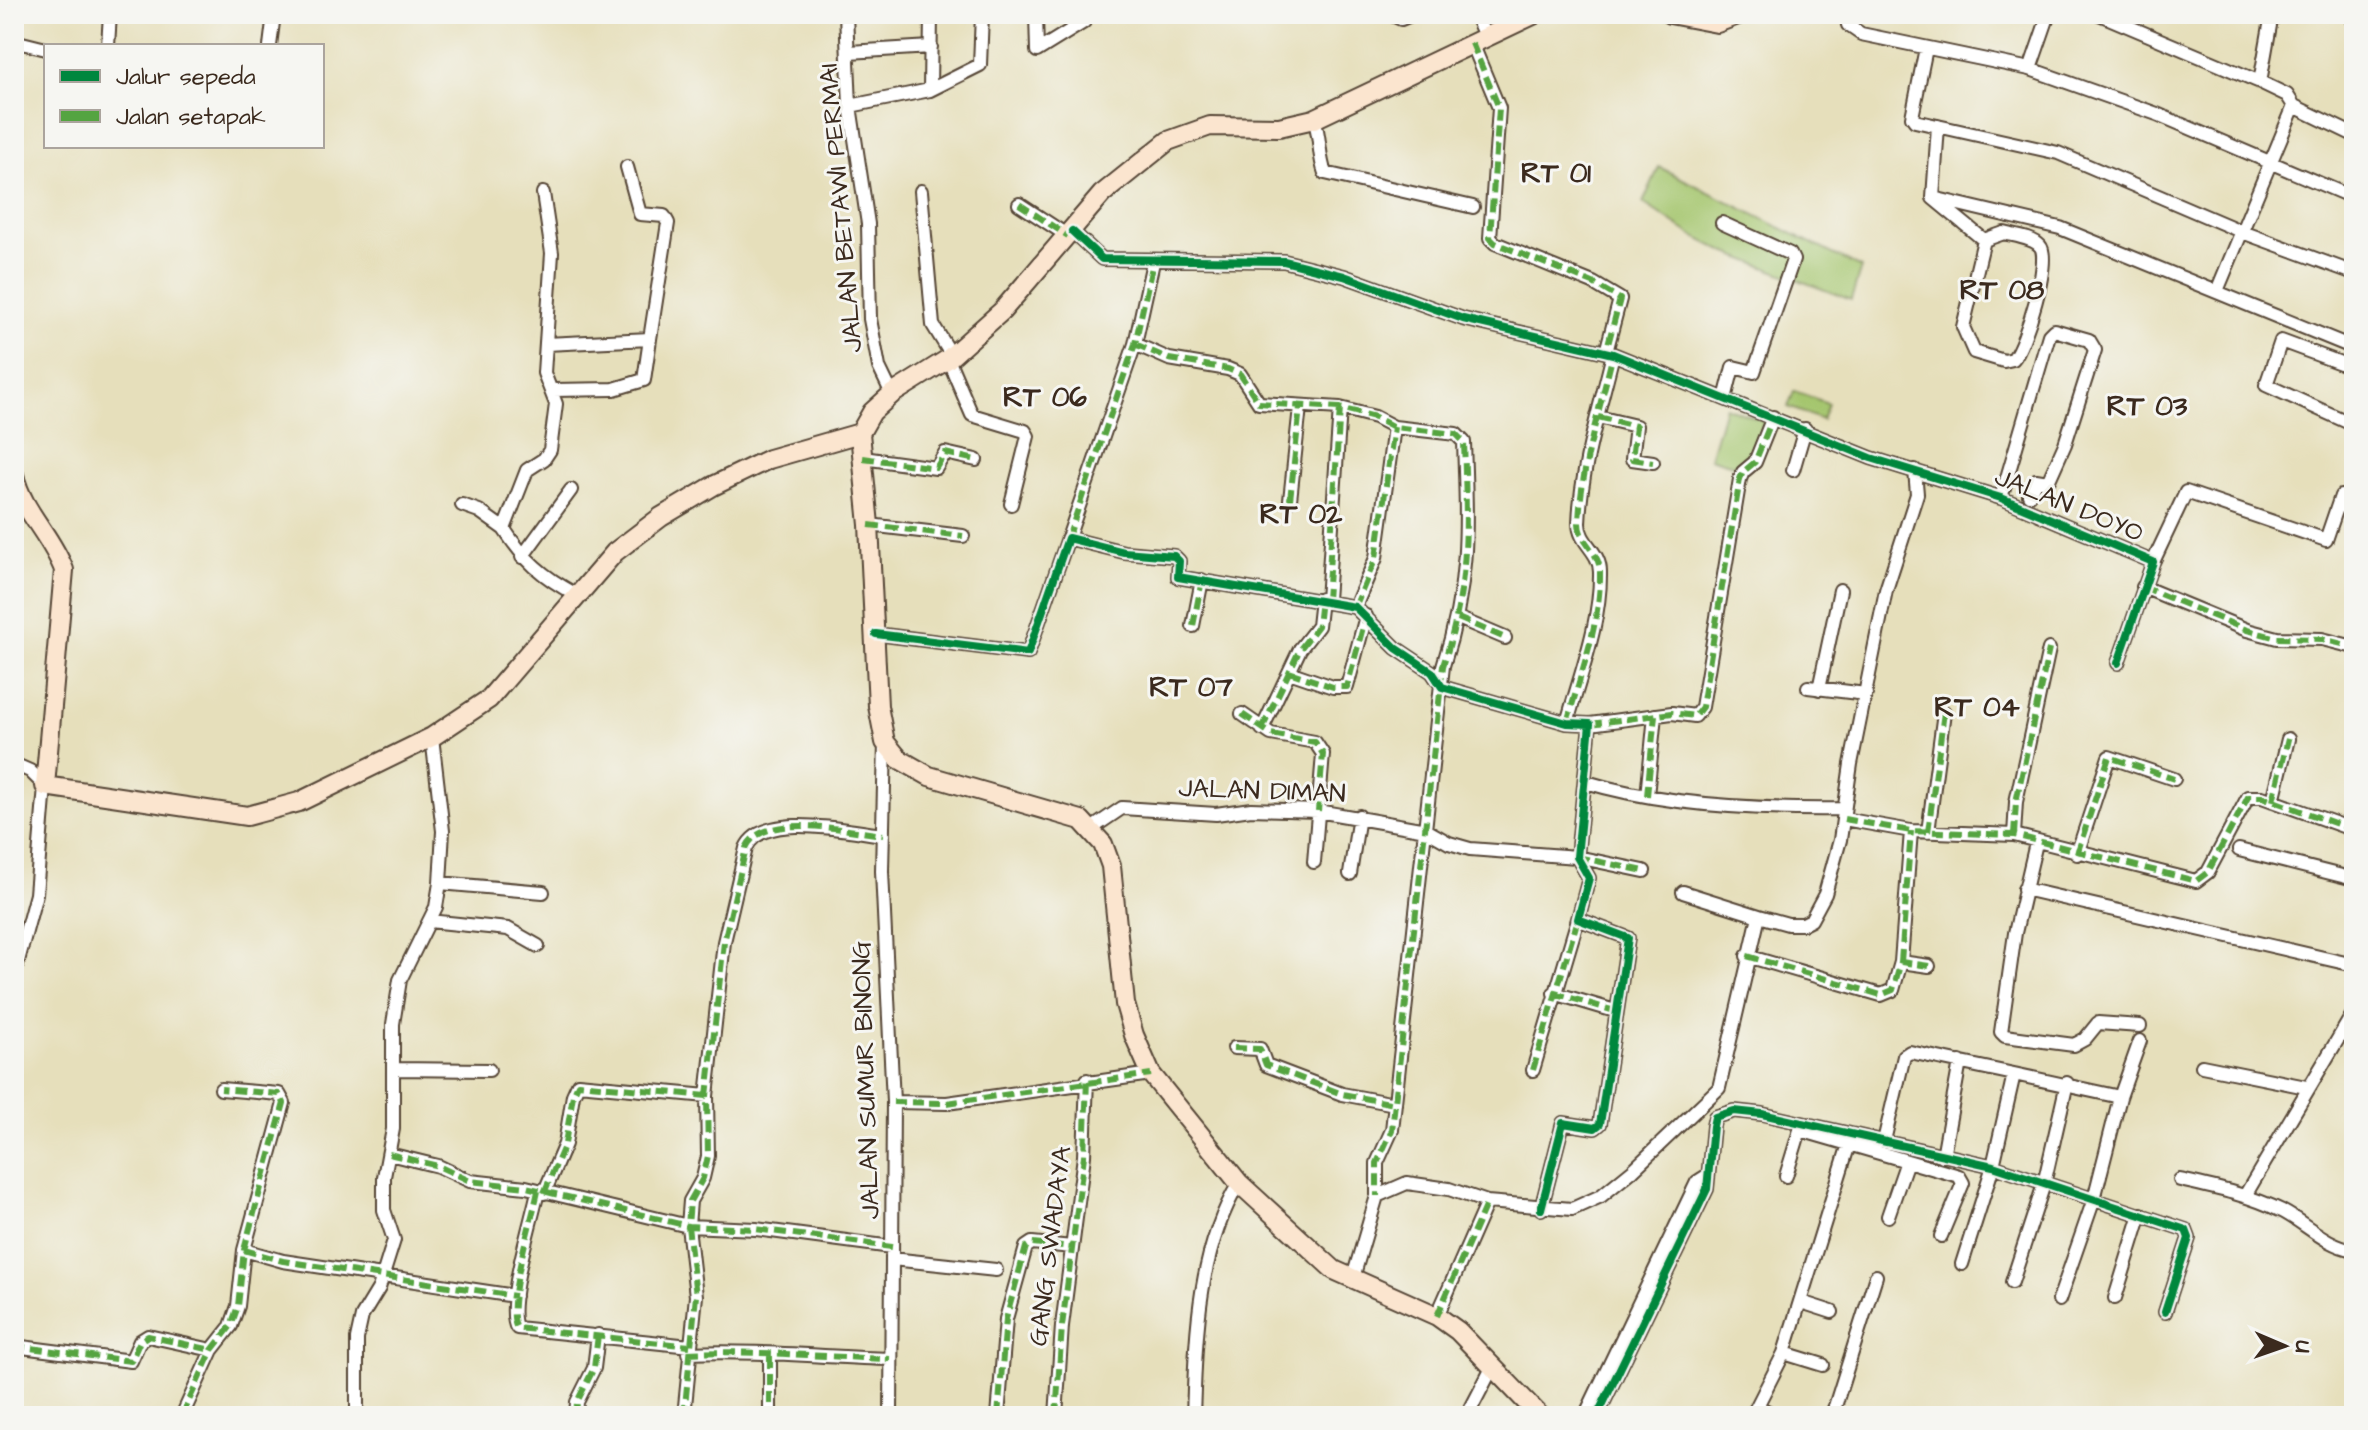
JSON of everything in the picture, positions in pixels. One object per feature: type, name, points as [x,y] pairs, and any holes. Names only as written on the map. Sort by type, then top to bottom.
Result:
[{"type":"main road","points":[[1535,14],[1314,119],[1279,127],[1210,126],[1168,141],[1102,194],[1002,311],[950,357],[892,394],[872,412],[860,433],[869,525],[879,714],[885,742],[899,759],[929,776],[1081,820],[1091,829],[1103,844],[1111,866],[1125,1004],[1151,1074],[1239,1183],[1334,1270],[1352,1281],[1437,1316],[1540,1416]]},
{"type":"main road","points":[[1670,14],[1717,23],[1740,14]]},
{"type":"main road","points":[[14,475],[26,508],[57,550],[64,570],[45,786],[247,816],[299,802],[432,737],[489,699],[575,594],[615,552],[661,517],[713,486],[769,459],[860,433]]},
{"type":"street","points":[[108,44],[110,14]]},
{"type":"street","points":[[270,44],[274,14]]},
{"type":"street","name":"JALAN BETAWI PERMAI","points":[[846,14],[850,106],[868,224],[870,319],[879,367],[892,394]]},
{"type":"street","points":[[930,90],[931,14]]},
{"type":"street","points":[[850,106],[930,90],[981,63],[982,14]]},
{"type":"street","points":[[1036,14],[1037,51],[1084,22],[1085,14]]},
{"type":"street","points":[[1390,14],[1401,19],[1413,14]]},
{"type":"street","points":[[1475,14],[1478,39],[1499,108],[1490,238],[1495,243],[1619,297],[1621,302],[1586,466],[1579,525],[1581,536],[1599,561],[1601,573],[1593,625],[1567,723]]},
{"type":"street","points":[[1846,14],[1848,25],[1861,34],[2030,69],[2157,114],[2268,164],[2354,198]]},
{"type":"street","points":[[2030,69],[2049,14]]},
{"type":"street","points":[[2099,14],[2260,82],[2287,95],[2294,106],[2354,135]]},
{"type":"street","points":[[2260,82],[2269,15]]},
{"type":"street","points":[[14,41],[44,48]]},
{"type":"street","points":[[849,52],[931,47]]},
{"type":"street","points":[[1926,48],[1912,117],[1938,126],[2058,153],[2241,232],[2354,273]]},
{"type":"street","points":[[2217,291],[2294,106]]},
{"type":"street","points":[[1314,119],[1322,141],[1320,158],[1325,173],[1473,207]]},
{"type":"street","points":[[1933,198],[1938,126]]},
{"type":"street","points":[[553,390],[614,389],[644,380],[668,223],[664,216],[640,214],[627,167]]},
{"type":"street","points":[[921,191],[933,325],[950,357],[972,415],[1025,431],[1028,436],[1011,504]]},
{"type":"street","points":[[504,529],[527,470],[544,459],[550,450],[556,404],[544,373],[552,253],[543,193]]},
{"type":"street","points":[[1933,198],[1984,240]]},
{"type":"street","points":[[1933,198],[2043,222],[2354,348]]},
{"type":"street","name":"JALAN DOYO","points":[[1019,204],[1070,233],[1102,259],[1153,262],[1284,261],[1344,276],[1463,319],[1609,353],[1871,458],[2001,498],[2153,562],[2143,587],[2247,630],[2277,638],[2322,639],[2354,647]]},
{"type":"street","points":[[1722,223],[1790,254],[1793,260],[1754,372],[1733,367],[1725,399]]},
{"type":"street","points":[[2004,233],[2037,242],[2044,254],[2024,342],[2013,359],[2004,361],[1974,352],[1963,327],[1984,240],[2004,233]]},
{"type":"street","points":[[876,634],[1028,653],[1135,344],[1153,262]]},
{"type":"street","points":[[2001,498],[2049,335],[2054,330],[2089,340],[2095,350],[2065,444],[2048,482],[2036,480],[2029,495]]},
{"type":"street","points":[[546,344],[650,339]]},
{"type":"street","points":[[2354,368],[2281,341],[2266,385],[2354,425]]},
{"type":"street","points":[[1135,344],[1169,359],[1228,369],[1240,374],[1259,403],[1340,408],[1375,417],[1394,427],[1456,434],[1464,442],[1468,553],[1458,618],[1443,666],[1392,1130],[1377,1163],[1377,1196],[1352,1281]]},
{"type":"street","points":[[1290,500],[1300,407]]},
{"type":"street","points":[[1262,729],[1300,649],[1318,626],[1324,599],[1340,408]]},
{"type":"street","points":[[1598,417],[1636,426],[1632,459],[1653,462]]},
{"type":"street","points":[[1068,538],[1124,552],[1174,556],[1179,561],[1178,577],[1324,599],[1355,607],[1396,648],[1432,672],[1442,687],[1567,723],[1590,724],[1655,715],[1695,716],[1702,707],[1740,479],[1755,462],[1773,417]]},
{"type":"street","points":[[1355,607],[1376,558],[1394,427]]},
{"type":"street","points":[[1793,470],[1805,429]]},
{"type":"street","points":[[863,458],[936,468],[945,453],[976,460]]},
{"type":"street","points":[[1683,892],[1788,924],[1811,920],[1825,894],[1844,814],[1894,559],[1917,494],[1915,470]]},
{"type":"street","points":[[522,557],[571,490]]},
{"type":"street","points":[[2153,562],[2186,492],[2326,540],[2341,496]]},
{"type":"street","points":[[462,505],[479,511],[504,529],[522,557],[544,577],[575,594]]},
{"type":"street","points":[[869,525],[963,536]]},
{"type":"street","points":[[1193,626],[1202,580]]},
{"type":"street","points":[[2118,663],[2143,587]]},
{"type":"street","points":[[1840,590],[1814,688],[1866,694]]},
{"type":"street","points":[[1289,672],[1333,687],[1347,687],[1366,616]]},
{"type":"street","points":[[1458,618],[1505,638]]},
{"type":"street","points":[[2014,835],[2016,802],[2049,649]]},
{"type":"street","points":[[1928,832],[1944,712]]},
{"type":"street","points":[[1242,714],[1271,734],[1315,742],[1323,754],[1314,862]]},
{"type":"street","points":[[1647,796],[1655,715]]},
{"type":"street","points":[[1533,1070],[1589,878],[1577,857],[1590,724]]},
{"type":"street","points":[[357,1416],[357,1339],[362,1316],[382,1276],[394,1240],[384,1210],[393,1024],[400,980],[436,907],[440,883],[443,831],[432,737]]},
{"type":"street","points":[[2273,801],[2288,739]]},
{"type":"street","name":"JALAN SUMUR BINONG","points":[[885,742],[885,982],[893,1102],[891,1416]]},
{"type":"street","points":[[2077,854],[2110,757],[2174,779]]},
{"type":"street","points":[[14,764],[30,771],[45,786],[36,894],[14,976]]},
{"type":"street","points":[[1586,782],[1647,796],[1844,814],[1911,831],[2014,835],[2077,854],[2196,881],[2208,872],[2248,797],[2273,801],[2354,830]]},
{"type":"street","name":"JALAN DIMAN","points":[[1091,829],[1122,808],[1216,814],[1251,809],[1318,811],[1426,830],[1449,843],[1470,849],[1577,857],[1644,871]]},
{"type":"street","points":[[1350,874],[1359,816]]},
{"type":"street","points":[[684,1416],[689,1349],[695,1333],[696,1296],[688,1226],[690,1201],[703,1178],[708,1156],[707,1096],[724,942],[750,837],[765,827],[812,827],[883,835]]},
{"type":"street","points":[[1747,956],[1881,995],[1893,990],[1901,962],[1911,831]]},
{"type":"street","points":[[2036,843],[2024,889],[2003,1034],[2074,1045],[2085,1039],[2098,1023],[2140,1026]]},
{"type":"street","points":[[2239,850],[2354,879]]},
{"type":"street","points":[[440,883],[543,892]]},
{"type":"street","points":[[2024,889],[2354,965]]},
{"type":"street","points":[[1377,1196],[1407,1183],[1449,1189],[1487,1202],[1541,1209],[1572,1209],[1601,1196],[1633,1170],[1719,1088],[1747,956],[1759,916]]},
{"type":"street","points":[[1541,1209],[1563,1123],[1595,1128],[1600,1124],[1628,938],[1578,919]]},
{"type":"street","points":[[429,921],[508,929],[538,946]]},
{"type":"street","points":[[1901,962],[1929,966]]},
{"type":"street","points":[[1554,993],[1615,1011]]},
{"type":"street","points":[[2246,1194],[2306,1087],[2354,1012]]},
{"type":"street","points":[[2059,1300],[2094,1199],[2120,1097],[2140,1041]]},
{"type":"street","points":[[1234,1048],[1260,1049],[1266,1065],[1342,1094],[1395,1104]]},
{"type":"street","points":[[1884,1141],[1904,1056],[1910,1052],[2067,1083],[2120,1097]]},
{"type":"street","points":[[1943,1156],[1960,1062]]},
{"type":"street","points":[[2202,1066],[2306,1087]]},
{"type":"street","points":[[393,1069],[489,1070]]},
{"type":"street","points":[[893,1102],[947,1103],[1087,1080],[1151,1074]]},
{"type":"street","points":[[1962,1264],[1993,1166],[2014,1074]]},
{"type":"street","name":"GANG SWADAYA","points":[[1056,1416],[1084,1156],[1087,1080]]},
{"type":"street","points":[[2012,1282],[2044,1184],[2067,1083]]},
{"type":"street","points":[[707,1096],[578,1084],[573,1095],[565,1144],[541,1192],[515,1296],[513,1322],[517,1328],[770,1356],[890,1359]]},
{"type":"street","points":[[182,1416],[212,1350],[231,1326],[238,1306],[244,1250],[284,1103],[279,1094],[221,1089]]},
{"type":"street","points":[[1585,1416],[1642,1310],[1695,1201],[1697,1182],[1708,1175],[1715,1117],[1722,1112],[1748,1111],[1993,1166],[2186,1230],[2189,1238],[2165,1312]]},
{"type":"street","points":[[1786,1176],[1800,1130],[1959,1176],[1963,1183],[1941,1236]]},
{"type":"street","points":[[1776,1416],[1755,1411],[1784,1353],[1849,1144]]},
{"type":"street","points":[[389,1154],[438,1166],[470,1181],[541,1192],[688,1226],[756,1229],[996,1270]]},
{"type":"street","points":[[1888,1216],[1907,1161]]},
{"type":"street","points":[[2180,1180],[2246,1194],[2286,1213],[2339,1247],[2354,1250]]},
{"type":"street","points":[[1193,1416],[1197,1321],[1215,1230],[1239,1183]]},
{"type":"street","points":[[1437,1316],[1487,1202]]},
{"type":"street","points":[[2115,1298],[2141,1214]]},
{"type":"street","points":[[998,1416],[1006,1319],[1026,1247],[1032,1243],[1072,1247]]},
{"type":"street","points":[[244,1250],[283,1261],[515,1296]]},
{"type":"street","points":[[1832,1416],[1876,1276]]},
{"type":"street","points":[[1801,1302],[1832,1312]]},
{"type":"street","points":[[1597,1416],[1642,1310]]},
{"type":"street","points":[[576,1416],[577,1402],[594,1368],[598,1335]]},
{"type":"street","points":[[14,1346],[131,1361],[140,1341],[148,1336],[212,1350]]},
{"type":"street","points":[[1784,1353],[1823,1365]]},
{"type":"street","points":[[770,1356],[770,1416]]},
{"type":"street","points":[[1467,1416],[1492,1368]]},
{"type":"green space","points":[[1659,167],[1861,268],[1851,300],[1725,252],[1695,237],[1643,203]]},
{"type":"green space","points":[[1794,391],[1828,403],[1822,420],[1788,407]]},
{"type":"green space","points":[[1725,407],[1764,421],[1750,461],[1733,465],[1710,458]]},
{"type":"marked path","points":[[1472,43],[1499,108],[1490,238],[1495,243],[1593,283],[1620,299],[1606,352]]},
{"type":"marked path","points":[[1019,204],[1068,236]]},
{"type":"marked path","points":[[1068,538],[1135,344],[1153,262]]},
{"type":"marked path","points":[[1135,344],[1169,359],[1228,369],[1240,374],[1259,403],[1340,408],[1375,417],[1394,427],[1456,434],[1464,442],[1465,555],[1458,608],[1443,666],[1392,1130],[1377,1163],[1377,1196]]},
{"type":"marked path","points":[[1567,723],[1597,610],[1599,565],[1582,536],[1579,523],[1587,459],[1613,354]]},
{"type":"marked path","points":[[1290,500],[1300,407]]},
{"type":"marked path","points":[[1327,600],[1340,408]]},
{"type":"marked path","points":[[1598,417],[1636,426],[1632,459],[1653,462]]},
{"type":"marked path","points":[[1590,724],[1672,713],[1695,716],[1702,707],[1740,479],[1755,462],[1773,417]]},
{"type":"marked path","points":[[1355,607],[1376,558],[1394,427]]},
{"type":"marked path","points":[[863,458],[936,468],[945,453],[976,460]]},
{"type":"marked path","points":[[869,525],[963,536]]},
{"type":"marked path","points":[[1193,626],[1202,580]]},
{"type":"marked path","points":[[2143,587],[2247,630],[2277,638],[2322,639],[2354,647]]},
{"type":"marked path","points":[[1262,729],[1300,649],[1318,626],[1321,599]]},
{"type":"marked path","points":[[1289,672],[1333,687],[1347,687],[1366,616]]},
{"type":"marked path","points":[[1458,618],[1505,638]]},
{"type":"marked path","points":[[2014,835],[2016,802],[2049,649]]},
{"type":"marked path","points":[[1928,832],[1944,712]]},
{"type":"marked path","points":[[1242,714],[1271,734],[1315,742],[1323,754],[1318,811]]},
{"type":"marked path","points":[[1647,796],[1655,715]]},
{"type":"marked path","points":[[2273,801],[2288,739]]},
{"type":"marked path","points":[[2077,854],[2109,757],[2174,779]]},
{"type":"marked path","points":[[1844,819],[1911,831],[2014,835],[2196,881],[2208,872],[2248,797],[2262,797],[2354,830]]},
{"type":"marked path","points":[[684,1416],[696,1296],[688,1226],[690,1201],[703,1178],[708,1156],[707,1096],[724,942],[746,848],[755,837],[769,830],[787,827],[808,826],[883,835]]},
{"type":"marked path","points":[[1901,962],[1911,831]]},
{"type":"marked path","points":[[1577,857],[1644,871]]},
{"type":"marked path","points":[[1533,1070],[1578,919]]},
{"type":"marked path","points":[[1747,956],[1881,995],[1893,990],[1901,962],[1929,966]]},
{"type":"marked path","points":[[1554,993],[1615,1011]]},
{"type":"marked path","points":[[1234,1048],[1260,1049],[1266,1065],[1342,1094],[1395,1104]]},
{"type":"marked path","points":[[893,1102],[947,1103],[1151,1074]]},
{"type":"marked path","points":[[1056,1416],[1062,1326],[1084,1156],[1087,1080]]},
{"type":"marked path","points":[[544,1193],[565,1144],[573,1095],[578,1084],[707,1096]]},
{"type":"marked path","points":[[182,1416],[212,1350],[231,1326],[238,1306],[244,1250],[284,1103],[279,1094],[221,1089]]},
{"type":"marked path","points":[[389,1154],[438,1166],[470,1181],[526,1187],[688,1226],[756,1229],[892,1247]]},
{"type":"marked path","points":[[538,1191],[514,1302],[517,1328],[690,1346]]},
{"type":"marked path","points":[[1437,1316],[1487,1202]]},
{"type":"marked path","points":[[998,1416],[1006,1319],[1026,1247],[1032,1243],[1072,1247]]},
{"type":"marked path","points":[[244,1250],[283,1261],[515,1296]]},
{"type":"marked path","points":[[576,1416],[577,1402],[594,1368],[598,1335]]},
{"type":"marked path","points":[[14,1346],[131,1361],[140,1341],[148,1336],[212,1350]]},
{"type":"marked path","points":[[688,1353],[890,1359]]},
{"type":"marked path","points":[[770,1356],[770,1416]]},
{"type":"cycle path","points":[[1072,231],[1102,259],[1284,261],[1344,276],[1463,319],[1613,354],[1871,458],[2001,498],[2153,562],[2118,663]]},
{"type":"cycle path","points":[[876,634],[1028,653],[1068,538],[1124,552],[1174,556],[1179,561],[1178,577],[1355,607],[1396,648],[1432,672],[1442,687],[1567,723],[1590,724],[1577,857],[1589,878],[1578,919],[1628,938],[1600,1124],[1595,1128],[1563,1123],[1541,1209]]},
{"type":"cycle path","points":[[1597,1416],[1707,1189],[1715,1117],[1734,1111],[1762,1114],[1993,1166],[2186,1230],[2189,1238],[2165,1312]]},
{"type":"district","name":"RT 01","points":[[1556,173]]},
{"type":"district","name":"RT 08","points":[[2002,290]]},
{"type":"district","name":"RT 06","points":[[1045,397]]},
{"type":"district","name":"RT 03","points":[[2147,406]]},
{"type":"district","name":"RT 02","points":[[1301,514]]},
{"type":"district","name":"RT 07","points":[[1191,687]]},
{"type":"district","name":"RT 04","points":[[1977,707]]}]
